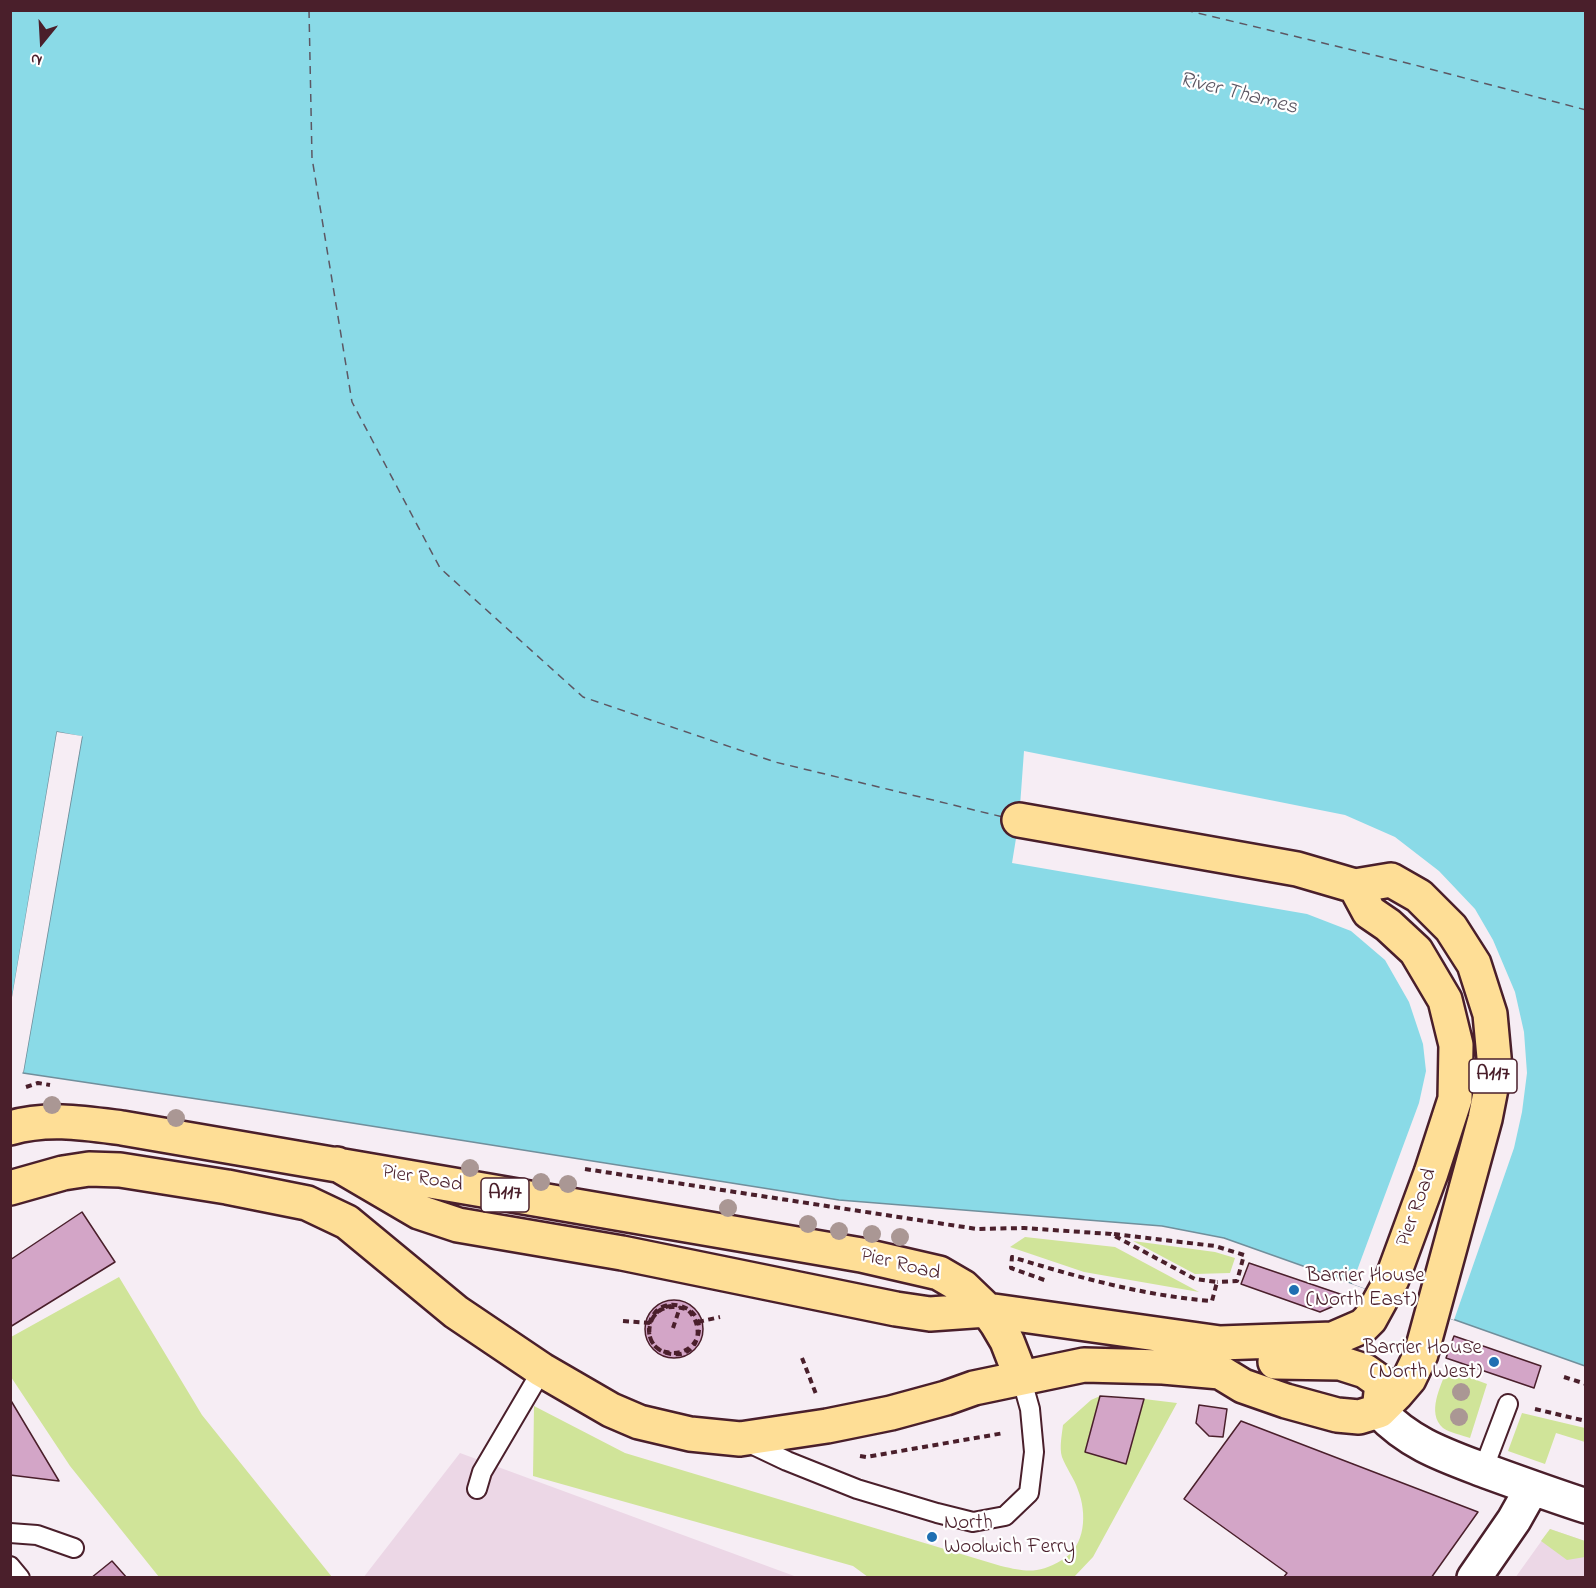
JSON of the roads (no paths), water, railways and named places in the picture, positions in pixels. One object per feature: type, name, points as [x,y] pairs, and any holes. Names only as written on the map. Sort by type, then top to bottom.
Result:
[{"type":"highway","name":"Pier Road","points":[[1019,820],[1297,869],[1355,885],[1391,880],[1419,896],[1451,928],[1474,964],[1490,1014],[1495,1068],[1485,1119],[1427,1339],[1409,1379],[1379,1411]]},
{"type":"highway","name":"Pier Road","points":[[10,1128],[46,1121],[71,1121],[122,1128],[861,1255],[941,1274],[963,1287],[987,1310],[1220,1343],[1333,1339],[1353,1331],[1370,1319],[1392,1279],[1455,1099],[1456,1045],[1445,1000],[1416,951],[1388,925],[1369,912],[1355,885]]},
{"type":"highway","points":[[337,1164],[419,1212],[458,1225],[622,1253],[896,1309],[930,1314],[987,1310],[1007,1341],[1021,1377]]},
{"type":"highway","points":[[10,1188],[63,1173],[89,1169],[120,1170],[227,1187],[307,1203],[347,1222],[456,1312],[542,1370],[611,1410],[639,1422],[690,1434],[740,1439],[827,1426],[891,1413],[974,1388],[1084,1365],[1163,1367],[1220,1372],[1247,1363],[1340,1363],[1365,1371],[1382,1383],[1379,1411],[1359,1417],[1337,1415],[1243,1386],[1220,1372]]},
{"type":"street","points":[[1379,1411],[1408,1437],[1435,1452],[1586,1506]]},
{"type":"street","points":[[1474,1578],[1514,1520],[1532,1488]]},
{"type":"lane","points":[[477,1489],[482,1472],[542,1370]]},
{"type":"lane","points":[[740,1439],[857,1489],[937,1513],[973,1522],[1005,1516],[1029,1493],[1034,1452],[1030,1409],[1021,1377]]},
{"type":"lane","points":[[1483,1470],[1508,1404]]},
{"type":"lane","points":[[10,1533],[37,1535],[74,1548]]},
{"type":"lane","points":[[10,1566],[20,1578]]},
{"type":"water","name":"River Thames","points":[[11,11],[1585,11],[1585,1366],[1224,1238],[1162,1226],[839,1200],[23,1073],[82,737],[57,732],[11,1006]]},
{"type":"place","name":"Barrier House (North East)","points":[[1294,1290]]},
{"type":"place","name":"Barrier House (North West)","points":[[1494,1362]]},
{"type":"place","name":"North Woolwich Ferry","points":[[932,1537]]}]
